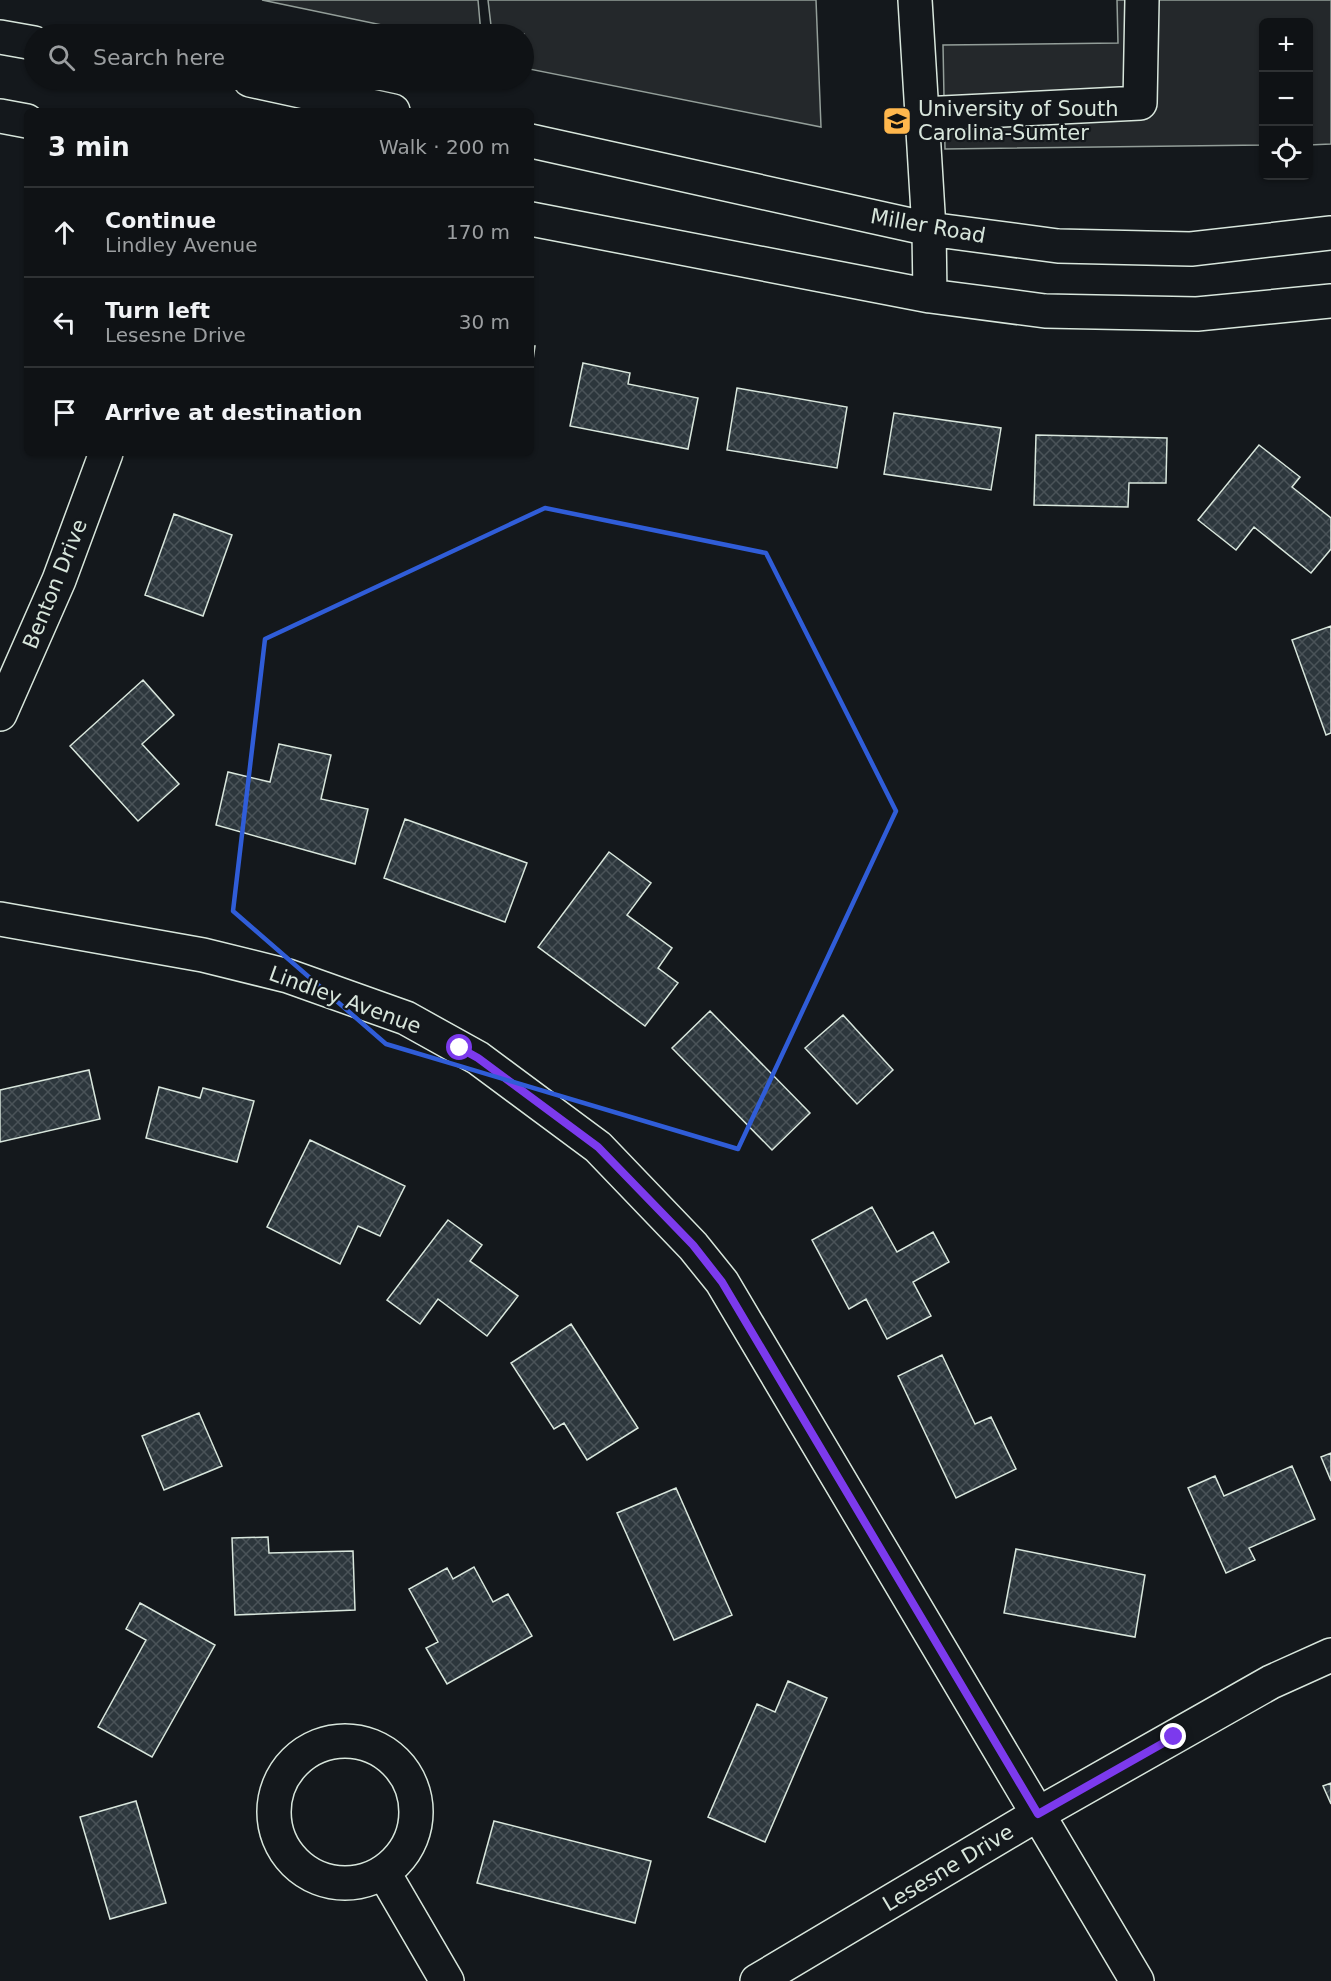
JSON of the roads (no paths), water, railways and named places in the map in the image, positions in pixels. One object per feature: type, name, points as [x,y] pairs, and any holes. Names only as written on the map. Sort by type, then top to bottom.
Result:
[{"type":"street","points":[[915,0],[929,229],[930,296]]},
{"type":"street","points":[[922,114],[1140,103],[1142,0]]},
{"type":"street","points":[[0,37],[24,41]]},
{"type":"street","points":[[296,90],[379,108]]},
{"type":"street","points":[[0,116],[24,120]]},
{"type":"street","name":"Miller Road","points":[[534,142],[929,229],[1058,246],[1191,249],[1331,233]]},
{"type":"street","points":[[534,220],[930,296],[1045,311],[1197,314],[1331,301]]},
{"type":"street","name":"Benton Drive","points":[[0,714],[58,580],[105,456]]},
{"type":"street","name":"Lindley Avenue","points":[[0,920],[214,957],[288,976],[406,1018],[478,1058],[598,1147],[693,1245],[722,1282],[1137,1981]]},
{"type":"street","name":"Lesesne Drive","points":[[757,1981],[1038,1814],[1271,1682],[1331,1654]]},
{"type":"street","points":[[337,1741],[355,1741],[387,1754],[410,1780],[417,1806],[415,1832],[398,1862],[384,1873],[356,1884],[322,1881],[299,1867],[282,1847],[273,1813],[276,1796],[282,1779],[292,1765],[305,1754],[337,1741]]},
{"type":"street","points":[[384,1873],[447,1981]]},
{"type":"place","name":"University of South Carolina-Sumter","points":[[897,121]]}]
